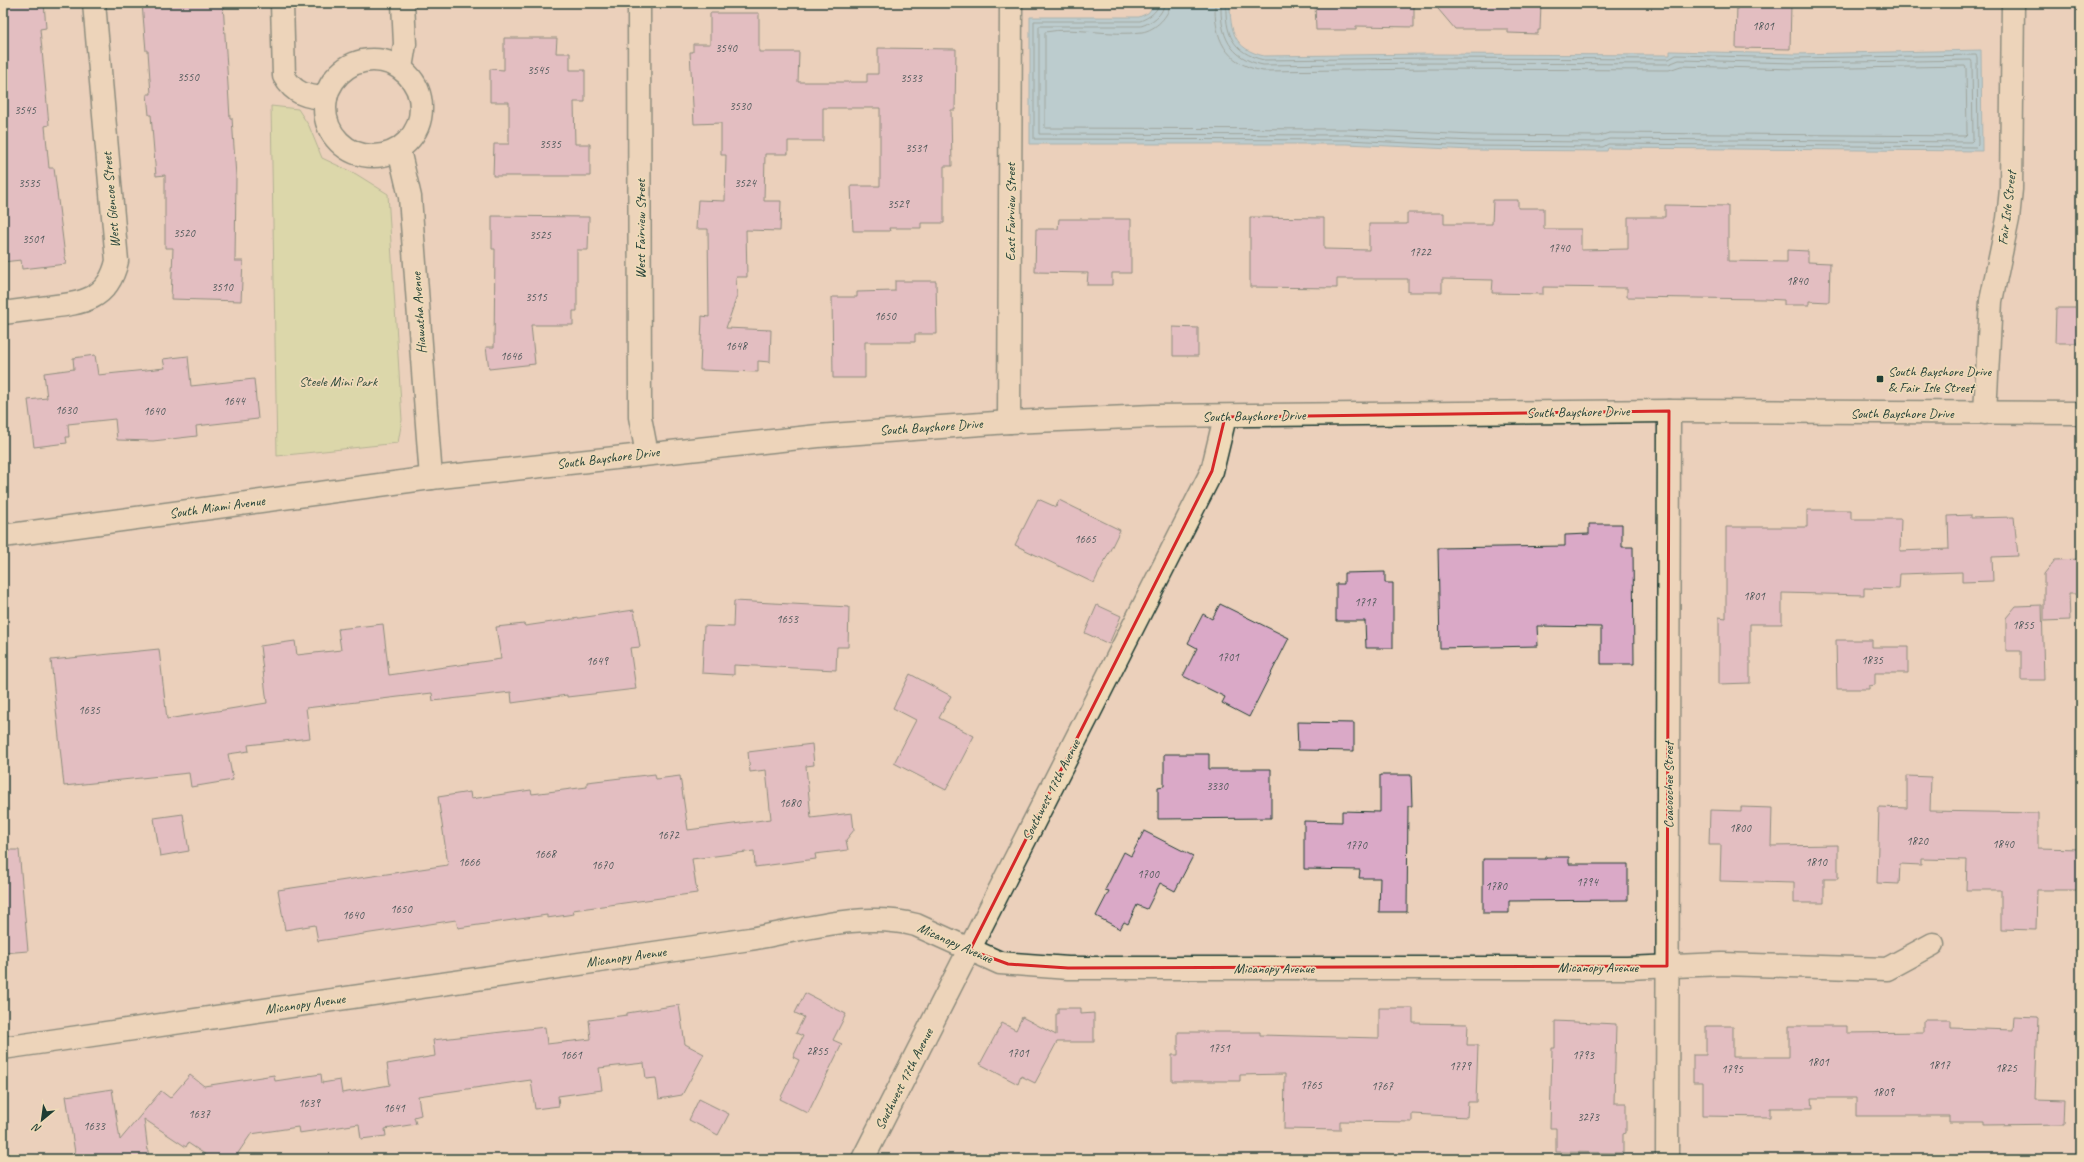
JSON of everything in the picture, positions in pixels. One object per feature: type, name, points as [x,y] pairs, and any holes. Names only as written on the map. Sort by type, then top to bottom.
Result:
[{"type":"street","name":"West Glencoe Street","points":[[3,313],[81,303],[97,295],[104,288],[115,269],[117,261],[94,3]]},
{"type":"street","points":[[282,3],[284,76],[290,87],[300,93],[308,97],[326,98]]},
{"type":"street","points":[[402,68],[405,44],[403,3]]},
{"type":"street","name":"West Fairview Street","points":[[639,3],[640,417],[647,454]]},
{"type":"street","name":"East Fairview Street","points":[[1009,422],[1011,3]]},
{"type":"street","name":"Fair Isle Street","points":[[1985,413],[1990,312],[2008,219],[2011,189],[2013,3]]},
{"type":"street","points":[[379,60],[402,68],[411,78],[418,90],[422,103],[422,117],[413,135],[399,150],[387,155],[375,157],[362,156],[341,144],[333,134],[325,111],[326,98],[336,77],[355,63],[379,60]]},
{"type":"street","name":"Hiawatha Avenue","points":[[399,150],[410,197],[431,478]]},
{"type":"street","name":"South Bayshore Drive","points":[[431,478],[818,436],[1009,422],[1154,416],[1669,411],[2081,413]]},
{"type":"street","name":"Coacoochee Street","points":[[1667,1159],[1669,411]]},
{"type":"street","name":"Southwest 17th Avenue","points":[[863,1159],[1212,471],[1225,416]]},
{"type":"street","name":"South Miami Avenue","points":[[3,536],[431,478]]},
{"type":"street","name":"Micanopy Avenue","points":[[3,1048],[750,939],[866,920],[887,920],[916,925],[992,960],[1008,964],[1068,968],[1627,968],[1722,964],[1887,969],[1933,944]]},
{"type":"highlighted area","points":[[1669,411],[1667,966],[1068,968],[1008,964],[970,950],[1212,471],[1225,417]]},
{"type":"green space","name":"Steele Mini Park","points":[[271,106],[298,109],[309,126],[322,158],[356,174],[388,194],[402,420],[398,443],[277,456]]},
{"type":"water","points":[[1156,3],[1230,3],[1231,22],[1240,44],[1254,53],[1264,56],[1428,54],[1670,55],[1670,51],[1795,54],[1981,50],[1982,151],[1608,148],[1607,151],[1472,150],[1347,144],[1030,144],[1030,17],[1139,17],[1148,13]]},
{"type":"building","points":[[3,3],[44,3],[46,28],[40,29],[49,125],[45,126],[49,168],[54,168],[66,264],[22,269],[21,260],[3,262]]},
{"type":"building","points":[[142,3],[223,3],[230,118],[232,118],[236,176],[235,261],[243,261],[241,301],[171,299],[173,248],[165,248],[165,175],[156,176],[151,115],[149,115],[147,94],[151,94],[148,51],[146,51]]},
{"type":"building","points":[[1315,3],[1414,3],[1414,27],[1356,26],[1356,30],[1316,30]]},
{"type":"building","points":[[1433,3],[1541,3],[1540,30],[1538,30],[1538,34],[1508,33],[1508,29],[1455,29]]},
{"type":"building","points":[[1737,3],[1791,3],[1790,49],[1736,48]]},
{"type":"building","points":[[710,13],[759,13],[759,52],[799,52],[798,82],[867,82],[867,74],[878,74],[878,48],[956,49],[955,110],[951,110],[952,166],[944,166],[944,223],[921,223],[921,228],[889,228],[890,231],[853,231],[851,186],[880,186],[880,108],[823,108],[823,141],[788,141],[788,154],[765,154],[764,201],[781,201],[780,231],[746,230],[747,277],[736,277],[737,296],[726,328],[771,330],[770,362],[758,361],[758,372],[700,370],[702,316],[709,317],[708,229],[696,229],[698,200],[725,201],[726,155],[721,155],[721,123],[694,124],[690,52],[693,52],[693,44],[710,44]]},
{"type":"building","points":[[504,38],[557,38],[556,53],[570,53],[570,70],[585,70],[585,102],[574,102],[575,144],[590,144],[590,176],[493,176],[494,144],[509,144],[509,102],[490,102],[490,69],[504,70]]},
{"type":"building","points":[[1493,200],[1518,200],[1518,208],[1544,208],[1544,229],[1581,229],[1581,250],[1628,249],[1628,217],[1665,217],[1665,205],[1728,206],[1728,261],[1787,262],[1787,250],[1808,251],[1808,262],[1830,263],[1829,302],[1809,301],[1809,305],[1784,305],[1784,300],[1627,297],[1627,288],[1543,287],[1543,294],[1492,293],[1493,280],[1442,279],[1442,292],[1408,292],[1408,279],[1337,279],[1337,288],[1250,287],[1250,217],[1324,218],[1324,249],[1369,250],[1369,224],[1407,224],[1407,213],[1444,213],[1444,224],[1492,224]]},
{"type":"building","points":[[492,216],[589,217],[588,250],[577,250],[577,311],[573,311],[573,325],[531,325],[535,364],[489,369],[486,347],[494,347],[495,249],[492,249]]},
{"type":"building","points":[[1059,219],[1131,219],[1131,273],[1112,273],[1112,285],[1087,285],[1088,273],[1035,272],[1036,229],[1058,229]]},
{"type":"building","points":[[895,281],[936,281],[937,334],[915,334],[915,342],[865,342],[865,378],[833,378],[832,297],[857,297],[857,292],[895,291]]},
{"type":"building","points":[[2056,308],[2081,308],[2081,343],[2055,343]]},
{"type":"building","points":[[1173,327],[1198,328],[1198,356],[1173,356]]},
{"type":"building","points":[[95,355],[98,375],[165,368],[163,359],[188,356],[191,386],[254,379],[258,419],[196,426],[197,436],[153,441],[117,440],[115,419],[68,424],[69,437],[66,437],[67,443],[34,447],[28,400],[47,398],[44,373],[74,369],[73,358]]},
{"type":"building","points":[[1038,499],[1056,507],[1059,500],[1120,530],[1094,583],[1015,545]]},
{"type":"building","points":[[1807,510],[1851,510],[1851,519],[1901,519],[1900,551],[1949,549],[1948,516],[1971,515],[1971,518],[2014,517],[2018,556],[1992,557],[1993,581],[1962,582],[1962,572],[1900,574],[1899,589],[1864,588],[1864,595],[1782,593],[1782,624],[1750,624],[1750,683],[1719,684],[1719,617],[1726,618],[1726,527],[1807,527]]},
{"type":"building","points":[[1589,524],[1622,524],[1622,547],[1633,547],[1634,664],[1601,664],[1601,627],[1537,626],[1538,646],[1440,648],[1438,548],[1565,546],[1565,535],[1589,534]]},
{"type":"building","points":[[2081,559],[2081,594],[2069,594],[2070,620],[2044,621],[2044,574],[2055,560]]},
{"type":"building","points":[[1385,572],[1385,583],[1393,583],[1393,648],[1366,648],[1365,621],[1336,621],[1336,584],[1344,584],[1344,573]]},
{"type":"building","points":[[734,601],[849,607],[848,647],[837,647],[836,670],[734,665],[734,675],[702,673],[704,626],[733,627]]},
{"type":"building","points":[[1220,604],[1289,638],[1249,717],[1222,703],[1225,697],[1183,676],[1197,648],[1188,643],[1203,614],[1212,619]]},
{"type":"building","points":[[1097,605],[1121,616],[1109,644],[1085,633]]},
{"type":"building","points":[[2042,605],[2044,680],[2021,680],[2021,651],[2006,651],[2006,618],[2016,606]]},
{"type":"building","points":[[634,610],[640,647],[630,648],[636,689],[567,697],[567,695],[512,703],[511,692],[433,701],[432,693],[306,708],[310,738],[248,745],[249,751],[228,754],[233,780],[191,787],[189,773],[64,786],[51,660],[159,649],[167,719],[267,703],[260,646],[295,641],[297,655],[341,650],[338,629],[383,624],[389,675],[501,659],[496,627],[524,624],[525,626]]},
{"type":"building","points":[[1836,640],[1872,640],[1872,647],[1908,647],[1908,673],[1875,673],[1875,685],[1869,686],[1869,689],[1837,689]]},
{"type":"building","points":[[910,674],[951,696],[939,718],[974,736],[946,790],[894,763],[916,720],[893,708]]},
{"type":"building","points":[[1297,722],[1354,723],[1354,751],[1298,750]]},
{"type":"building","points":[[812,744],[814,765],[806,766],[811,818],[852,813],[854,830],[846,840],[848,850],[815,854],[816,859],[755,867],[754,851],[692,859],[697,893],[573,910],[574,914],[547,918],[547,915],[458,928],[456,920],[318,941],[315,925],[285,930],[278,890],[448,865],[438,797],[470,792],[471,799],[531,790],[532,794],[587,787],[587,782],[655,774],[656,779],[680,776],[688,830],[771,819],[766,770],[750,772],[748,752]]},
{"type":"building","points":[[1164,754],[1209,754],[1209,769],[1271,769],[1271,818],[1158,819],[1158,787],[1164,786]]},
{"type":"building","points":[[1380,775],[1411,775],[1412,806],[1408,806],[1407,912],[1379,912],[1380,878],[1359,878],[1360,870],[1304,869],[1304,821],[1342,822],[1342,811],[1380,812]]},
{"type":"building","points":[[1907,776],[1931,777],[1930,811],[2038,813],[2038,848],[2081,849],[2081,890],[2037,890],[2036,930],[2001,929],[2001,890],[1966,890],[1967,860],[1921,859],[1921,865],[1900,864],[1899,884],[1877,883],[1879,807],[1907,808]]},
{"type":"building","points":[[1741,807],[1772,808],[1771,846],[1838,845],[1838,879],[1824,879],[1824,903],[1794,903],[1794,883],[1720,881],[1721,845],[1709,845],[1710,810],[1741,811]]},
{"type":"building","points":[[183,814],[189,851],[160,856],[154,818]]},
{"type":"building","points":[[1144,831],[1193,856],[1175,891],[1160,883],[1147,909],[1137,905],[1128,924],[1124,922],[1120,929],[1096,916],[1109,891],[1105,890],[1124,852],[1131,856]]},
{"type":"building","points":[[3,850],[19,850],[28,951],[3,953]]},
{"type":"building","points":[[1546,857],[1569,857],[1569,864],[1628,864],[1628,900],[1509,901],[1509,913],[1483,913],[1483,859],[1546,859]]},
{"type":"building","points":[[805,993],[846,1014],[833,1040],[842,1044],[808,1113],[780,1099],[799,1060],[793,1057],[803,1036],[796,1033],[804,1017],[795,1013]]},
{"type":"building","points":[[679,1005],[685,1044],[704,1054],[682,1095],[659,1099],[656,1078],[646,1079],[644,1063],[599,1068],[602,1090],[558,1096],[559,1106],[535,1109],[531,1080],[418,1096],[421,1115],[414,1117],[416,1124],[385,1129],[386,1136],[361,1139],[359,1124],[299,1133],[298,1127],[251,1134],[234,1159],[212,1159],[188,1143],[186,1147],[144,1119],[149,1159],[76,1159],[66,1096],[112,1089],[120,1140],[161,1091],[170,1098],[190,1075],[204,1086],[274,1075],[275,1081],[321,1074],[322,1083],[340,1080],[342,1093],[390,1085],[387,1064],[435,1056],[433,1040],[545,1027],[547,1044],[591,1039],[589,1020],[627,1015],[627,1013]]},
{"type":"building","points":[[1058,1008],[1081,1008],[1081,1014],[1094,1013],[1094,1042],[1057,1042],[1035,1083],[1021,1076],[1018,1084],[980,1064],[1002,1023],[1016,1030],[1022,1017],[1056,1035],[1056,1014],[1058,1014]]},
{"type":"building","points":[[1379,1008],[1413,1008],[1413,1023],[1468,1024],[1467,1045],[1478,1045],[1476,1102],[1468,1102],[1467,1117],[1412,1114],[1412,1122],[1340,1121],[1340,1130],[1284,1129],[1285,1074],[1240,1075],[1240,1081],[1172,1081],[1172,1055],[1178,1055],[1178,1032],[1260,1032],[1260,1035],[1379,1038]]},
{"type":"building","points":[[2014,1016],[2038,1017],[2035,1099],[2066,1100],[2065,1124],[1985,1125],[1985,1122],[1949,1122],[1949,1116],[1856,1116],[1856,1098],[1812,1098],[1813,1108],[1770,1108],[1770,1117],[1703,1116],[1703,1082],[1693,1082],[1693,1055],[1706,1055],[1706,1026],[1733,1026],[1733,1057],[1789,1057],[1789,1026],[1847,1026],[1847,1033],[1924,1032],[1924,1020],[1951,1020],[1951,1028],[2013,1030]]},
{"type":"building","points":[[1555,1021],[1616,1024],[1614,1103],[1626,1103],[1626,1133],[1623,1134],[1623,1153],[1556,1152],[1556,1128],[1550,1128],[1552,1048],[1555,1048]]},
{"type":"building","points":[[699,1099],[729,1114],[718,1135],[689,1120]]},
{"type":"place","name":"South Bayshore Drive & Fair Isle Street","points":[[1880,379]]}]
